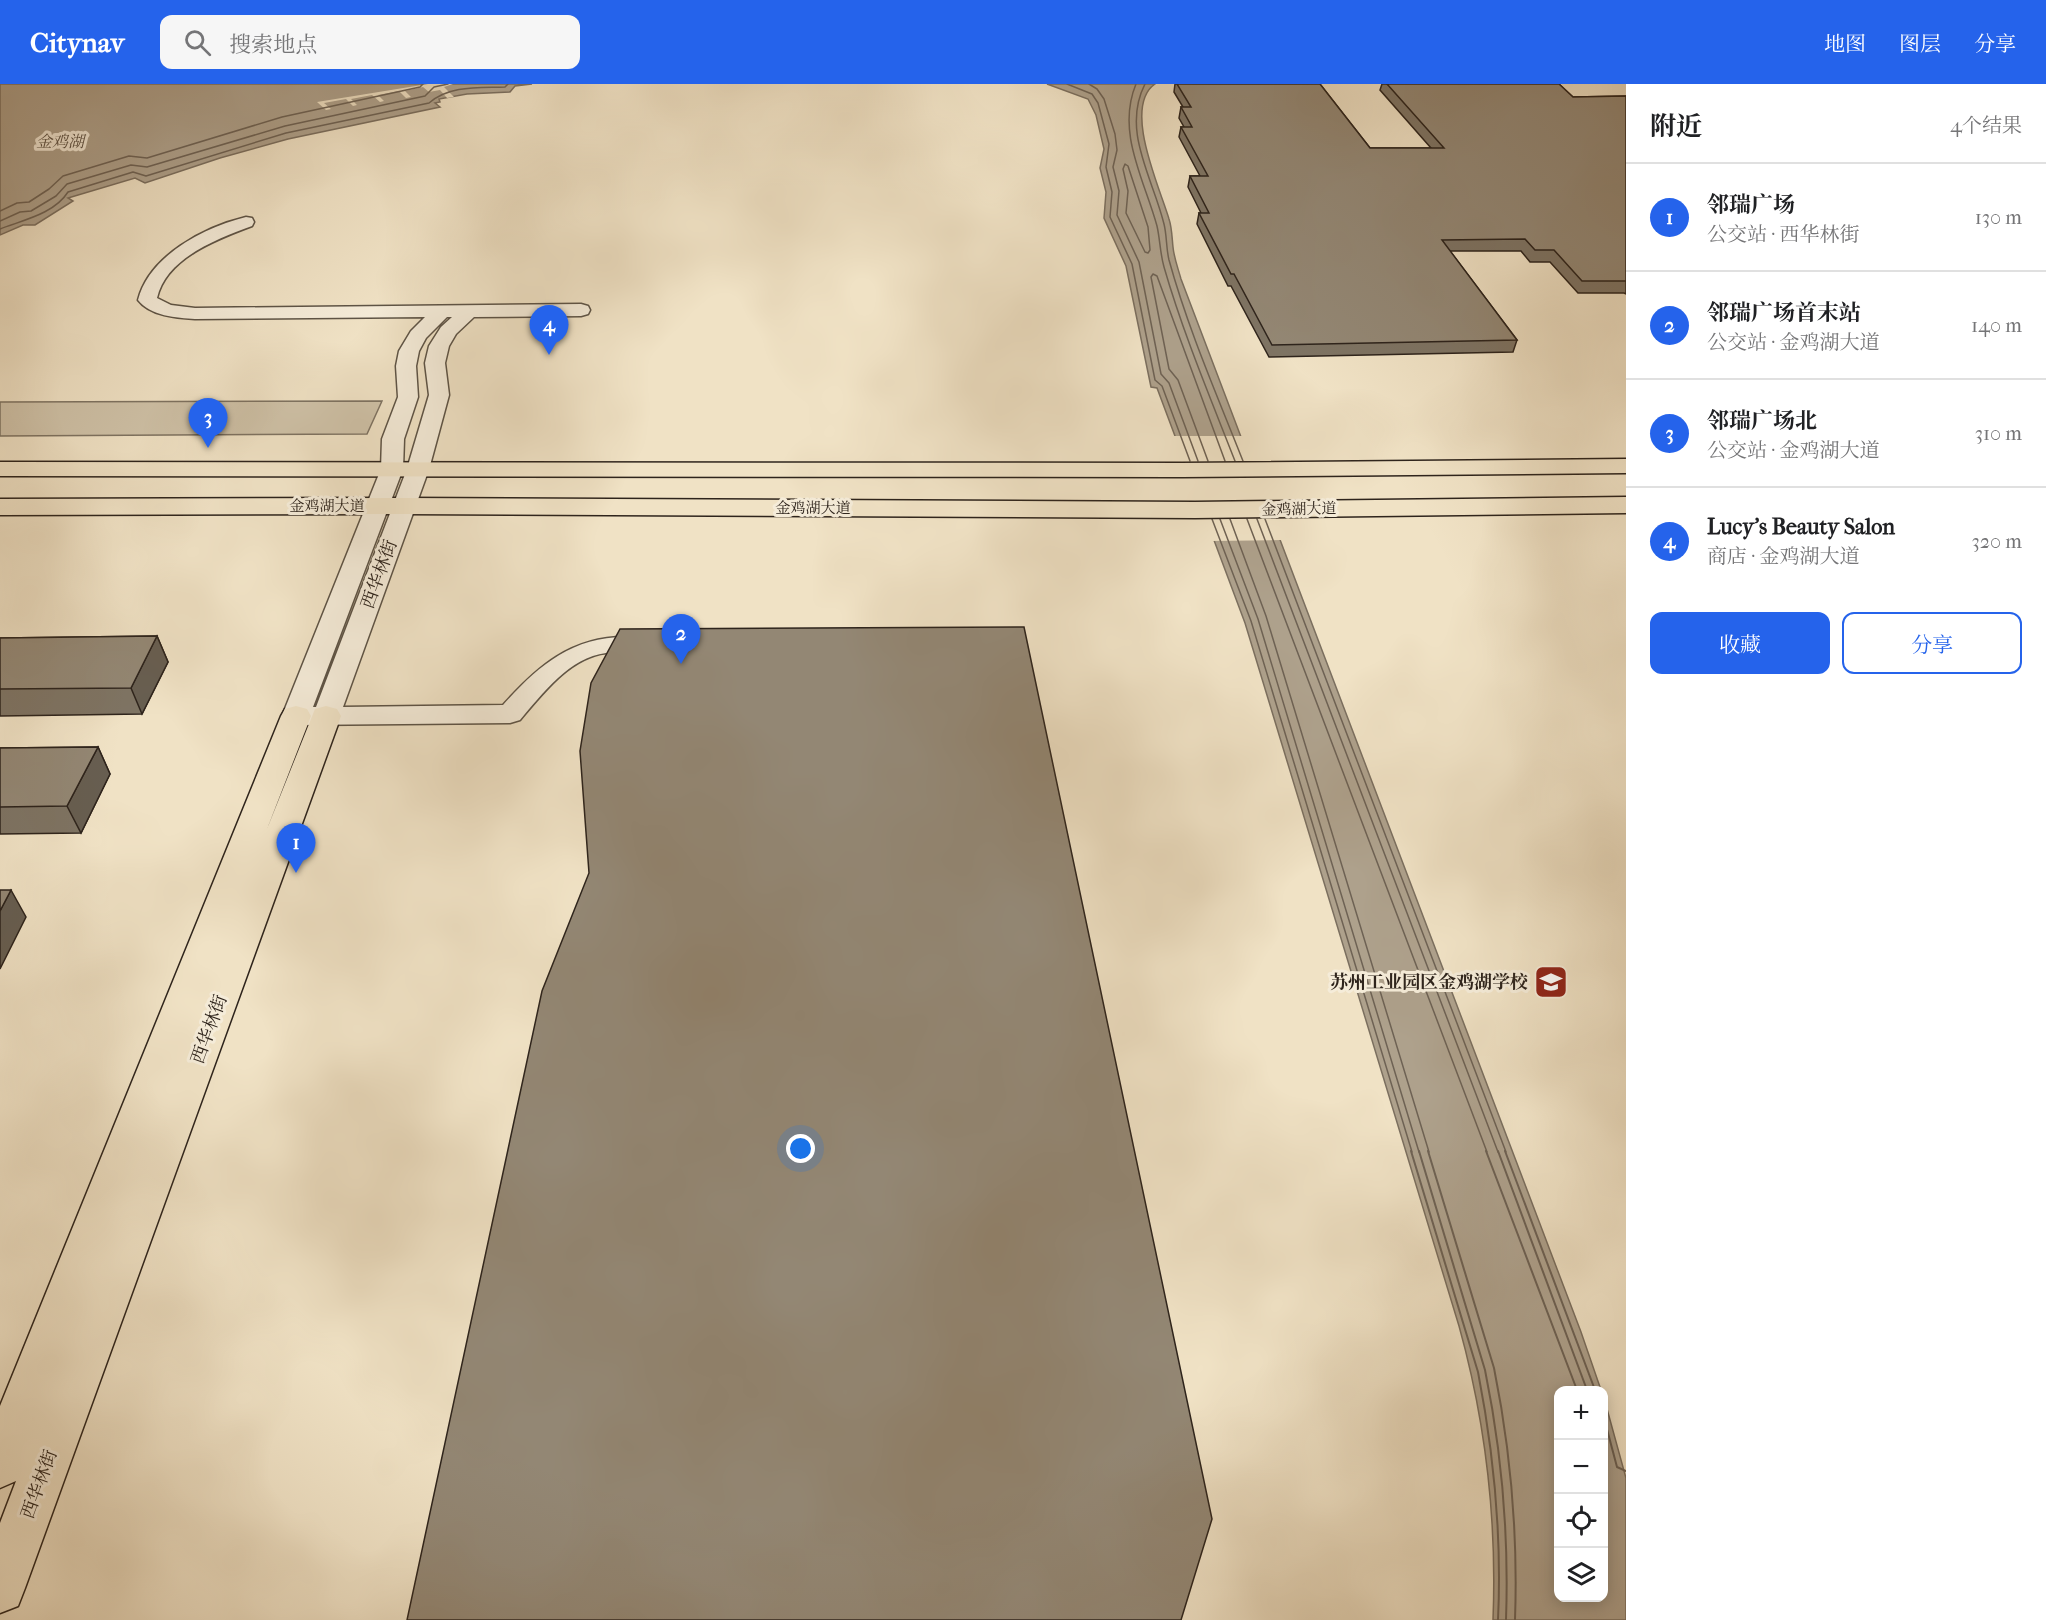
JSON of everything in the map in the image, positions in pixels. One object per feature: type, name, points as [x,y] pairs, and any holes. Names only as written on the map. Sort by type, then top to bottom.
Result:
[{"type":"main road","points":[[0,469],[1182,470],[1626,466]]},
{"type":"main road","name":"金鸡湖大道","points":[[0,507],[404,506],[1195,510],[1626,506]]},
{"type":"main road","name":"西华林街","points":[[0,1464],[311,716]]},
{"type":"main road","name":"西华林街","points":[[0,1588],[311,716]]},
{"type":"street","points":[[246,222],[194,245],[176,258],[151,285],[147,300],[154,306],[175,310],[226,314],[471,309],[581,310]]},
{"type":"street","name":"西华林街","points":[[311,716],[404,506],[418,469],[439,395],[435,363],[439,346],[448,331],[471,309]]},
{"type":"street","name":"西华林街","points":[[311,716],[392,469],[393,439],[408,397],[406,366],[409,351],[418,335],[444,310]]},
{"type":"street","points":[[311,716],[510,714],[541,680],[567,659],[604,645],[674,645]]},
{"type":"shaded area","points":[[382,401],[367,434],[0,436],[0,402]]},
{"type":"water","name":"金鸡湖","points":[[0,84],[532,84],[515,86],[510,92],[467,94],[439,99],[440,102],[435,103],[440,107],[288,139],[220,158],[145,183],[135,178],[68,198],[73,201],[35,225],[23,225],[0,235]]},
{"type":"water","points":[[1047,84],[1155,84],[1146,95],[1142,110],[1143,129],[1152,169],[1170,222],[1174,255],[1181,279],[1600,1386],[1554,1386],[1554,1602],[1608,1602],[1608,1413],[1626,1478],[1626,1620],[1493,1620],[1493,1545],[1488,1472],[1476,1399],[1459,1326],[1245,623],[1157,388],[1151,387],[1126,266],[1104,218],[1106,192],[1100,168],[1104,149],[1096,115],[1088,99]]},
{"type":"pier","points":[[428,84],[453,84],[444,87],[454,97],[447,98],[440,90],[429,92],[423,87],[405,91],[411,97],[406,98],[399,91],[378,95],[384,101],[380,102],[372,95],[351,99],[357,105],[353,106],[346,99],[324,103],[331,109],[326,110],[317,102]]},
{"type":"pier","points":[[1171,436],[1243,436],[1282,540],[1211,541]]},
{"type":"building","points":[[1177,84],[1320,84],[1370,148],[1444,148],[1387,84],[1559,84],[1573,97],[1626,96],[1626,281],[1582,281],[1554,250],[1535,250],[1525,239],[1442,240],[1517,340],[1272,345],[1199,213],[1209,213],[1190,176],[1208,176],[1181,127],[1192,127],[1181,107],[1191,107]]},
{"type":"building","points":[[1024,627],[1212,1519],[1181,1620],[407,1620],[542,991],[589,873],[580,751],[591,683],[620,629]]},
{"type":"building","points":[[157,636],[131,688],[0,689],[0,638]]},
{"type":"building","points":[[98,747],[67,806],[0,807],[0,748]]},
{"type":"building","points":[[0,890],[11,890],[0,911]]},
{"type":"place","name":"Lucy's Beauty Salon","points":[[549,355]]},
{"type":"place","name":"邻瑞广场北","points":[[208,448]]},
{"type":"place","name":"邻瑞广场首末站","points":[[681,664]]},
{"type":"place","name":"邻瑞广场","points":[[296,873]]},
{"type":"place","name":"苏州工业园区金鸡湖学校","points":[[1551,982]]}]
